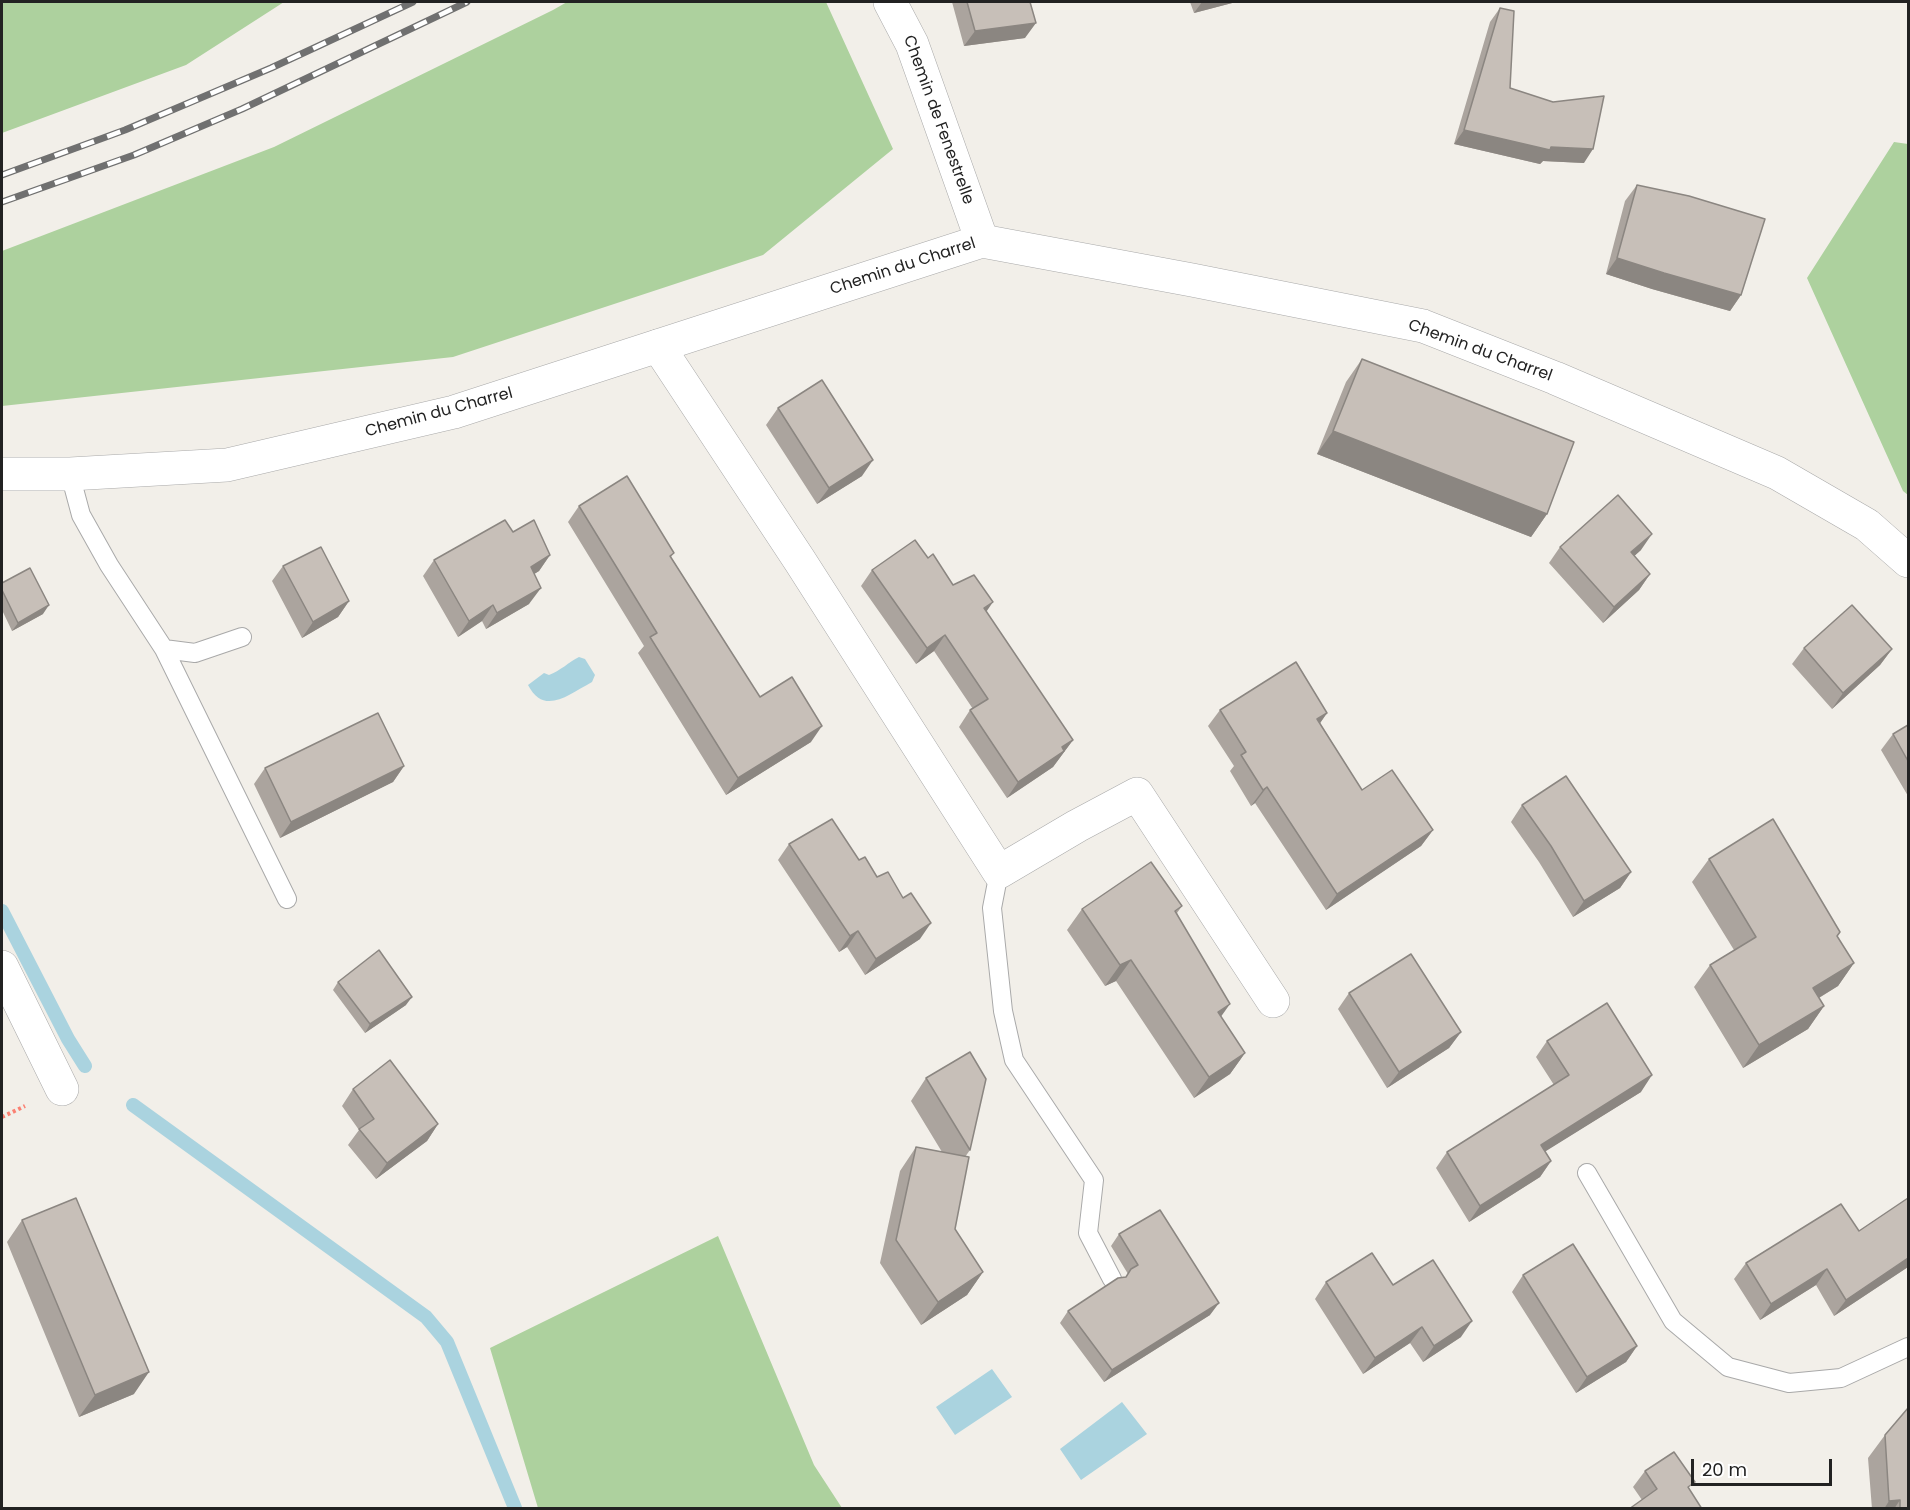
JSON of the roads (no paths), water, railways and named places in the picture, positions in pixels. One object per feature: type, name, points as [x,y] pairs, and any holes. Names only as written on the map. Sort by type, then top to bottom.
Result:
[{"type":"street","name":"Chemin de Fenestrelle","points":[[890,2],[912,44],[982,241]]},
{"type":"street","name":"Chemin du Charrel","points":[[2,474],[70,474],[227,465],[454,412],[982,241],[1192,280],[1423,327],[1555,378],[1777,473],[1867,525],[1908,561]]},
{"type":"street","points":[[658,346],[800,561],[999,872],[1137,794],[1273,1002]]},
{"type":"street","points":[[2,967],[62,1089]]},
{"type":"lane","points":[[70,474],[81,515],[109,565],[164,649],[287,899]]},
{"type":"lane","points":[[164,649],[195,653],[242,637]]},
{"type":"lane","points":[[999,872],[992,908],[1003,1011],[1014,1060],[1094,1180],[1088,1233],[1112,1279]]},
{"type":"lane","points":[[1587,1173],[1673,1321],[1728,1367],[1789,1383],[1841,1378],[1908,1347]]},
{"type":"water","points":[[579,657],[585,659],[595,675],[592,682],[557,700],[541,699],[534,694],[528,685],[544,673],[549,675]]},
{"type":"water","points":[[992,1369],[1012,1397],[955,1435],[936,1407]]},
{"type":"water","points":[[1122,1402],[1147,1434],[1081,1480],[1060,1449]]},
{"type":"waterway","points":[[2,911],[68,1039],[85,1066]]},
{"type":"waterway","points":[[133,1105],[426,1317],[447,1342],[515,1508]]},
{"type":"railway","points":[[2,175],[125,130],[271,68],[413,2]]},
{"type":"railway","points":[[2,202],[134,155],[242,109],[467,2]]}]
